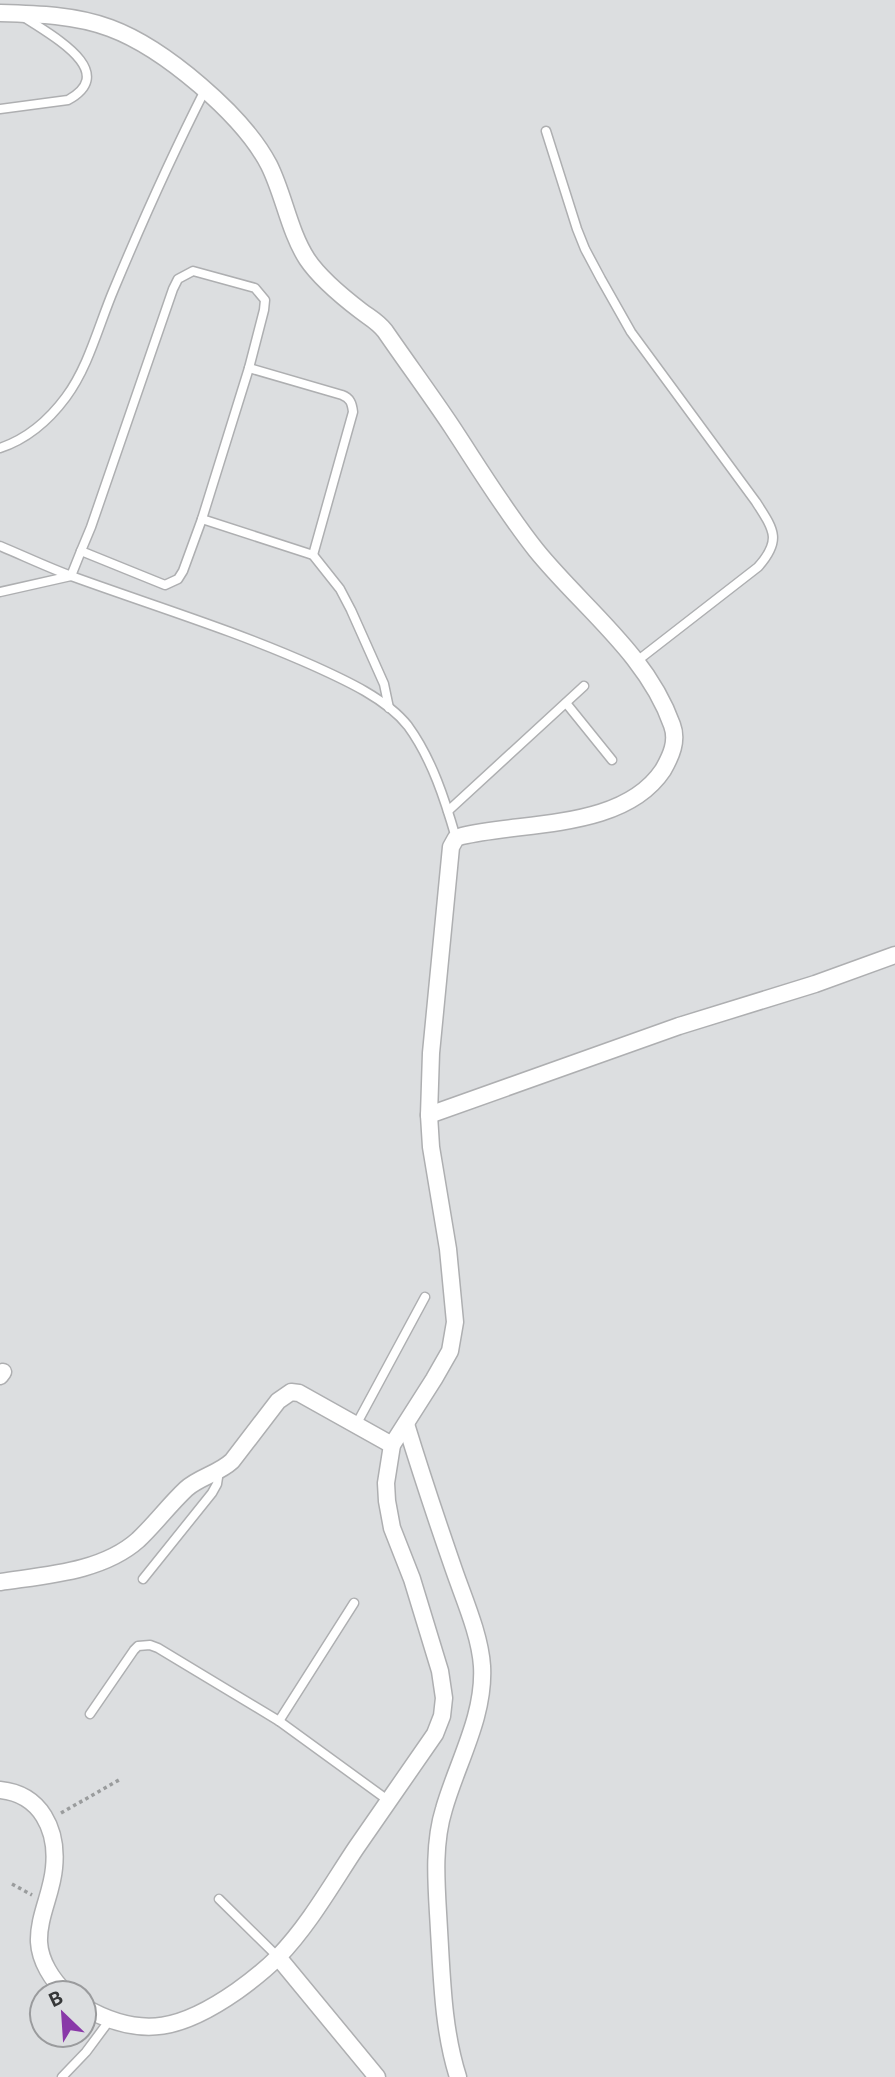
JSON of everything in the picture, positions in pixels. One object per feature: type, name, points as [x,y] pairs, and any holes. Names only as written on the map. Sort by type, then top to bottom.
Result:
[{"type":"street","points":[[0,13],[64,17],[110,28],[157,53],[229,112],[270,167],[301,250],[309,262],[356,307],[378,323],[537,551],[637,661],[657,694],[674,733],[674,747],[662,772],[633,799],[594,816],[466,835],[456,838],[451,847],[429,1115],[431,1147],[448,1249],[455,1322],[450,1351],[392,1445],[386,1492],[392,1528],[412,1579],[440,1671],[444,1698],[442,1716],[435,1734],[303,1926],[278,1957],[237,1991],[192,2018],[173,2024],[152,2026],[128,2025],[109,2021],[98,2015]]},
{"type":"street","points":[[429,1115],[679,1026],[895,956]]},
{"type":"street","points":[[0,1582],[81,1569],[126,1549],[139,1539],[187,1488],[219,1471],[237,1455],[278,1401],[291,1392],[299,1393],[392,1445]]},
{"type":"street","points":[[406,1424],[473,1627],[482,1666],[478,1704],[443,1811],[438,1842],[441,1963],[450,2046],[458,2077]]},
{"type":"street","points":[[0,1790],[26,1797],[40,1809],[47,1821],[54,1851],[54,1869],[39,1932],[39,1945],[42,1958],[55,1979]]},
{"type":"street","points":[[278,1957],[377,2077]]},
{"type":"lane","points":[[0,109],[68,100],[76,95],[86,79],[87,71],[79,57],[20,14]]},
{"type":"lane","points":[[0,449],[15,443],[46,421],[68,395],[86,359],[175,149],[205,90]]},
{"type":"lane","points":[[546,131],[577,229],[590,259],[631,332],[756,502],[773,534],[770,553],[758,567],[637,661]]},
{"type":"lane","points":[[71,576],[81,551],[91,527],[178,279],[192,271],[255,288],[265,300],[249,368],[202,519],[178,579],[165,585],[81,551]]},
{"type":"lane","points":[[249,368],[342,395],[350,400],[352,405],[353,412],[313,555]]},
{"type":"lane","points":[[202,519],[313,555],[340,589],[351,610],[384,684],[389,708]]},
{"type":"lane","points":[[0,546],[71,576],[268,645],[346,681],[389,708],[407,726],[432,769],[456,838]]},
{"type":"lane","points":[[0,592],[71,576]]},
{"type":"lane","points":[[448,811],[584,686]]},
{"type":"lane","points":[[566,702],[612,760]]},
{"type":"lane","points":[[356,1425],[425,1297]]},
{"type":"lane","points":[[143,1579],[212,1493],[219,1471]]},
{"type":"lane","points":[[279,1721],[354,1603]]},
{"type":"lane","points":[[90,1714],[134,1650],[143,1644],[158,1648],[279,1721],[389,1801]]},
{"type":"lane","points":[[219,1899],[278,1957]]},
{"type":"lane","points":[[62,2077],[86,2052],[109,2021]]},
{"type":"path","points":[[47,1821],[119,1780]]},
{"type":"path","points":[[12,1884],[46,1902]]}]
